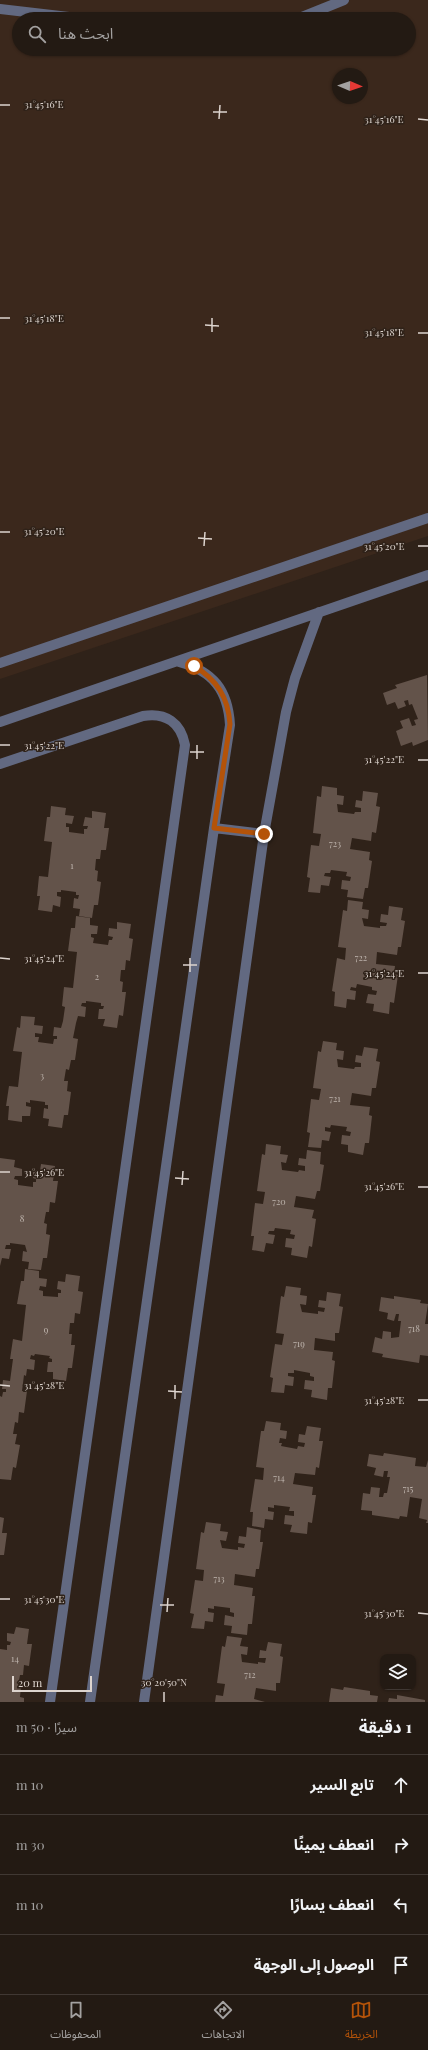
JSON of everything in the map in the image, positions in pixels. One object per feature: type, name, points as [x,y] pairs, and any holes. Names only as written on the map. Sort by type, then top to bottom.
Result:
[{"type":"street","points":[[317,12],[344,0]]},
{"type":"street","points":[[0,9],[26,12]]},
{"type":"street","points":[[0,663],[428,518]]},
{"type":"street","points":[[0,722],[179,662],[428,575]]},
{"type":"street","points":[[144,1702],[264,834],[286,712],[295,678],[319,612]]},
{"type":"street","points":[[90,1702],[230,724],[229,710],[225,696],[217,683],[206,673],[194,666],[179,662]]},
{"type":"street","points":[[0,764],[153,714],[172,720],[178,727],[185,745],[53,1702]]},
{"type":"street","points":[[214,828],[264,834]]},
{"type":"shaded area","points":[[0,0],[428,0],[428,536],[0,679]]},
{"type":"building","points":[[427,675],[428,740],[413,746],[412,742],[401,746],[396,731],[403,728],[400,721],[409,718],[412,726],[416,725],[414,720],[418,719],[412,704],[409,705],[408,700],[404,701],[406,706],[398,709],[395,702],[387,705],[383,693],[397,688],[395,685]]},
{"type":"building","points":[[322,786],[337,788],[337,795],[344,796],[343,805],[337,804],[338,812],[354,814],[355,812],[361,812],[361,808],[355,807],[356,800],[362,801],[363,791],[378,793],[376,806],[380,807],[376,833],[372,832],[371,841],[352,838],[350,849],[370,852],[369,860],[372,861],[368,888],[365,888],[363,899],[347,897],[348,890],[341,889],[342,880],[350,881],[351,877],[346,876],[347,872],[331,870],[330,873],[325,873],[324,876],[331,877],[329,886],[321,885],[320,893],[308,892],[310,878],[307,877],[311,845],[319,846],[321,834],[313,833],[317,796],[321,797]]},
{"type":"building","points":[[51,806],[66,808],[65,815],[74,816],[72,824],[66,823],[66,827],[69,827],[69,832],[84,834],[84,829],[87,829],[88,826],[83,826],[85,817],[92,818],[92,811],[106,813],[104,828],[109,828],[106,850],[101,850],[100,859],[96,859],[95,870],[98,871],[97,881],[101,882],[98,905],[94,905],[92,918],[79,916],[80,909],[73,908],[74,898],[78,899],[79,895],[76,895],[76,892],[61,890],[61,892],[57,892],[57,896],[61,897],[60,907],[53,905],[52,912],[38,910],[40,896],[37,896],[39,876],[48,877],[52,842],[44,841],[47,817],[50,817]]},
{"type":"building","points":[[348,900],[363,902],[362,909],[369,910],[368,919],[362,918],[364,926],[380,928],[380,926],[386,926],[387,923],[380,922],[381,914],[388,915],[389,906],[403,908],[401,920],[405,921],[401,947],[398,947],[397,955],[377,952],[376,964],[395,966],[394,974],[398,975],[394,1003],[390,1002],[389,1014],[373,1011],[374,1004],[366,1003],[368,994],[376,995],[377,991],[372,990],[372,987],[357,984],[356,988],[351,987],[350,990],[356,991],[355,1000],[347,999],[346,1008],[334,1006],[335,992],[332,991],[337,958],[345,960],[346,948],[338,947],[343,910],[347,911]]},
{"type":"building","points":[[76,916],[90,918],[90,925],[98,926],[97,934],[91,934],[91,937],[94,938],[93,943],[108,945],[109,940],[112,940],[113,937],[108,936],[109,928],[117,929],[117,922],[131,924],[129,938],[133,939],[130,961],[126,960],[125,970],[121,970],[120,981],[123,982],[122,992],[126,992],[123,1016],[119,1015],[117,1028],[103,1026],[105,1019],[98,1019],[99,1009],[103,1009],[104,1006],[101,1006],[101,1003],[86,1001],[86,1003],[82,1003],[81,1006],[86,1007],[85,1017],[78,1016],[73,1038],[78,1039],[75,1060],[71,1060],[69,1070],[66,1069],[64,1081],[68,1081],[67,1091],[71,1092],[68,1115],[64,1115],[62,1128],[48,1126],[49,1119],[43,1118],[44,1108],[48,1109],[48,1105],[45,1105],[45,1102],[30,1100],[30,1103],[26,1102],[26,1106],[31,1107],[30,1116],[22,1116],[22,1122],[8,1120],[9,1106],[6,1106],[9,1086],[18,1087],[22,1052],[13,1051],[17,1027],[20,1028],[21,1016],[35,1017],[34,1025],[43,1026],[42,1034],[35,1033],[35,1037],[39,1037],[38,1042],[53,1044],[54,1039],[57,1039],[57,1036],[53,1036],[54,1027],[61,1028],[65,1007],[62,1006],[64,987],[73,988],[77,952],[68,951],[71,928],[75,928]]},
{"type":"building","points":[[323,1041],[337,1043],[336,1050],[344,1051],[343,1060],[337,1059],[338,1067],[354,1069],[355,1067],[361,1067],[361,1063],[355,1062],[356,1055],[362,1056],[364,1047],[378,1049],[376,1061],[380,1062],[376,1088],[372,1088],[371,1096],[352,1093],[350,1105],[370,1107],[369,1115],[372,1116],[369,1143],[365,1143],[363,1155],[348,1152],[348,1145],[341,1144],[342,1135],[350,1136],[351,1132],[346,1131],[347,1127],[331,1125],[330,1128],[325,1127],[325,1131],[331,1132],[329,1141],[322,1140],[321,1148],[308,1147],[310,1133],[307,1132],[311,1099],[319,1100],[321,1089],[313,1088],[318,1051],[321,1052]]},
{"type":"building","points":[[266,1144],[281,1146],[280,1154],[288,1155],[286,1163],[281,1162],[282,1170],[298,1172],[299,1170],[305,1171],[305,1166],[298,1165],[299,1158],[306,1159],[307,1150],[321,1152],[320,1164],[324,1165],[320,1191],[317,1191],[315,1199],[296,1196],[294,1207],[314,1210],[312,1218],[316,1219],[312,1247],[309,1246],[307,1258],[291,1255],[292,1248],[285,1247],[286,1238],[294,1239],[295,1235],[290,1234],[291,1230],[275,1228],[274,1231],[269,1231],[268,1234],[275,1235],[273,1244],[266,1243],[264,1252],[252,1250],[254,1236],[251,1236],[255,1203],[263,1204],[265,1192],[257,1191],[262,1154],[265,1155]]},
{"type":"building","points":[[0,1158],[15,1160],[14,1167],[22,1169],[22,1176],[15,1176],[14,1179],[18,1180],[18,1185],[33,1187],[33,1182],[36,1182],[36,1179],[33,1178],[33,1170],[40,1171],[41,1164],[55,1166],[53,1181],[58,1181],[55,1203],[50,1202],[49,1212],[46,1212],[44,1223],[47,1224],[46,1234],[50,1235],[47,1258],[43,1258],[41,1270],[28,1269],[29,1262],[22,1261],[23,1251],[27,1252],[25,1245],[10,1243],[10,1245],[6,1245],[5,1249],[11,1249],[9,1259],[2,1258],[0,1266]]},
{"type":"building","points":[[25,1269],[39,1271],[39,1278],[47,1279],[46,1287],[40,1286],[39,1290],[43,1291],[43,1296],[58,1297],[58,1293],[61,1293],[61,1290],[57,1289],[58,1281],[65,1282],[66,1274],[80,1276],[78,1291],[83,1292],[80,1314],[75,1313],[74,1323],[70,1323],[69,1334],[72,1334],[71,1345],[75,1345],[72,1368],[68,1368],[66,1381],[53,1379],[53,1372],[47,1372],[48,1362],[52,1362],[52,1359],[49,1358],[50,1356],[35,1354],[34,1356],[31,1355],[30,1359],[35,1360],[34,1370],[27,1369],[26,1376],[24,1375],[22,1391],[27,1391],[24,1413],[19,1412],[18,1423],[15,1422],[13,1434],[17,1434],[15,1444],[20,1445],[16,1468],[13,1467],[11,1480],[0,1479],[0,1396],[2,1397],[3,1392],[6,1392],[6,1389],[2,1389],[3,1380],[10,1381],[13,1359],[10,1359],[13,1339],[22,1341],[26,1305],[17,1304],[21,1281],[24,1281]]},
{"type":"building","points":[[286,1286],[301,1288],[300,1295],[307,1296],[306,1305],[300,1304],[302,1312],[318,1314],[318,1311],[324,1312],[325,1308],[318,1307],[319,1300],[326,1301],[327,1292],[341,1294],[339,1306],[343,1307],[339,1333],[335,1333],[335,1341],[315,1338],[314,1350],[333,1352],[332,1360],[335,1361],[332,1388],[328,1388],[327,1400],[311,1397],[312,1390],[304,1389],[305,1380],[314,1381],[314,1377],[310,1376],[310,1373],[294,1370],[294,1373],[288,1373],[288,1376],[294,1377],[293,1386],[285,1385],[284,1393],[271,1392],[273,1378],[270,1377],[275,1344],[282,1345],[284,1334],[276,1333],[281,1296],[284,1297]]},
{"type":"building","points":[[394,1296],[421,1300],[420,1303],[428,1304],[425,1324],[428,1324],[428,1356],[420,1355],[419,1363],[382,1357],[383,1354],[372,1352],[375,1337],[382,1339],[383,1331],[391,1332],[391,1338],[399,1337],[401,1321],[398,1321],[399,1314],[396,1314],[394,1321],[387,1319],[388,1313],[379,1311],[381,1297],[394,1299]]},
{"type":"building","points":[[266,1421],[281,1423],[280,1430],[287,1431],[286,1439],[280,1438],[279,1443],[282,1443],[281,1446],[297,1449],[298,1446],[304,1447],[305,1443],[298,1442],[299,1434],[305,1435],[307,1426],[321,1428],[319,1441],[323,1441],[319,1468],[316,1467],[315,1475],[295,1473],[293,1484],[313,1487],[312,1495],[316,1495],[312,1523],[308,1522],[307,1534],[290,1532],[292,1525],[284,1524],[285,1515],[294,1516],[294,1511],[289,1511],[290,1507],[274,1505],[274,1508],[268,1507],[268,1511],[274,1512],[273,1520],[265,1519],[264,1528],[252,1526],[253,1512],[250,1512],[255,1479],[263,1480],[264,1468],[256,1467],[261,1431],[264,1431]]},
{"type":"building","points":[[384,1453],[416,1458],[415,1466],[426,1467],[428,1460],[428,1523],[426,1523],[427,1520],[419,1518],[422,1499],[410,1497],[407,1517],[400,1516],[399,1519],[372,1515],[372,1511],[361,1510],[363,1493],[370,1494],[371,1487],[380,1488],[379,1497],[383,1497],[384,1493],[387,1493],[390,1477],[387,1477],[388,1471],[384,1471],[383,1477],[374,1475],[376,1468],[367,1466],[369,1454],[383,1456]]},
{"type":"building","points":[[0,1517],[4,1518],[2,1533],[7,1533],[4,1555],[0,1555]]},
{"type":"building","points":[[206,1522],[221,1524],[220,1531],[228,1532],[226,1541],[220,1540],[222,1548],[238,1550],[238,1547],[244,1548],[245,1544],[238,1543],[239,1536],[246,1537],[247,1527],[261,1530],[260,1542],[263,1542],[259,1569],[256,1569],[255,1577],[235,1574],[234,1585],[253,1588],[252,1596],[255,1596],[252,1624],[248,1624],[247,1635],[231,1633],[232,1626],[224,1625],[225,1615],[234,1617],[234,1613],[230,1612],[230,1608],[214,1606],[214,1609],[208,1608],[208,1612],[214,1613],[213,1622],[205,1621],[204,1629],[191,1628],[194,1614],[190,1613],[195,1580],[203,1581],[204,1570],[196,1569],[201,1532],[204,1533]]},
{"type":"building","points":[[16,1627],[29,1629],[27,1644],[32,1644],[29,1666],[24,1665],[23,1675],[20,1675],[18,1686],[21,1687],[20,1697],[24,1698],[24,1702],[0,1702],[0,1649],[7,1650],[7,1645],[10,1645],[11,1642],[7,1641],[7,1633],[14,1634]]},
{"type":"building","points":[[227,1636],[242,1638],[240,1646],[248,1647],[247,1655],[241,1654],[242,1662],[258,1664],[258,1662],[265,1663],[266,1658],[259,1658],[260,1650],[266,1651],[268,1642],[282,1644],[280,1656],[283,1657],[280,1683],[276,1683],[276,1691],[256,1688],[254,1699],[265,1702],[215,1702],[216,1695],[223,1696],[225,1684],[217,1683],[222,1646],[225,1647]]},
{"type":"building","points":[[344,1687],[370,1691],[370,1695],[378,1696],[377,1702],[329,1702],[331,1688],[343,1690]]},
{"type":"building","points":[[397,1695],[425,1700],[425,1702],[388,1702],[389,1698],[397,1699]]},
{"type":"route","points":[[194,666],[206,673],[217,683],[225,696],[229,710],[230,724],[214,828],[264,834]]}]
